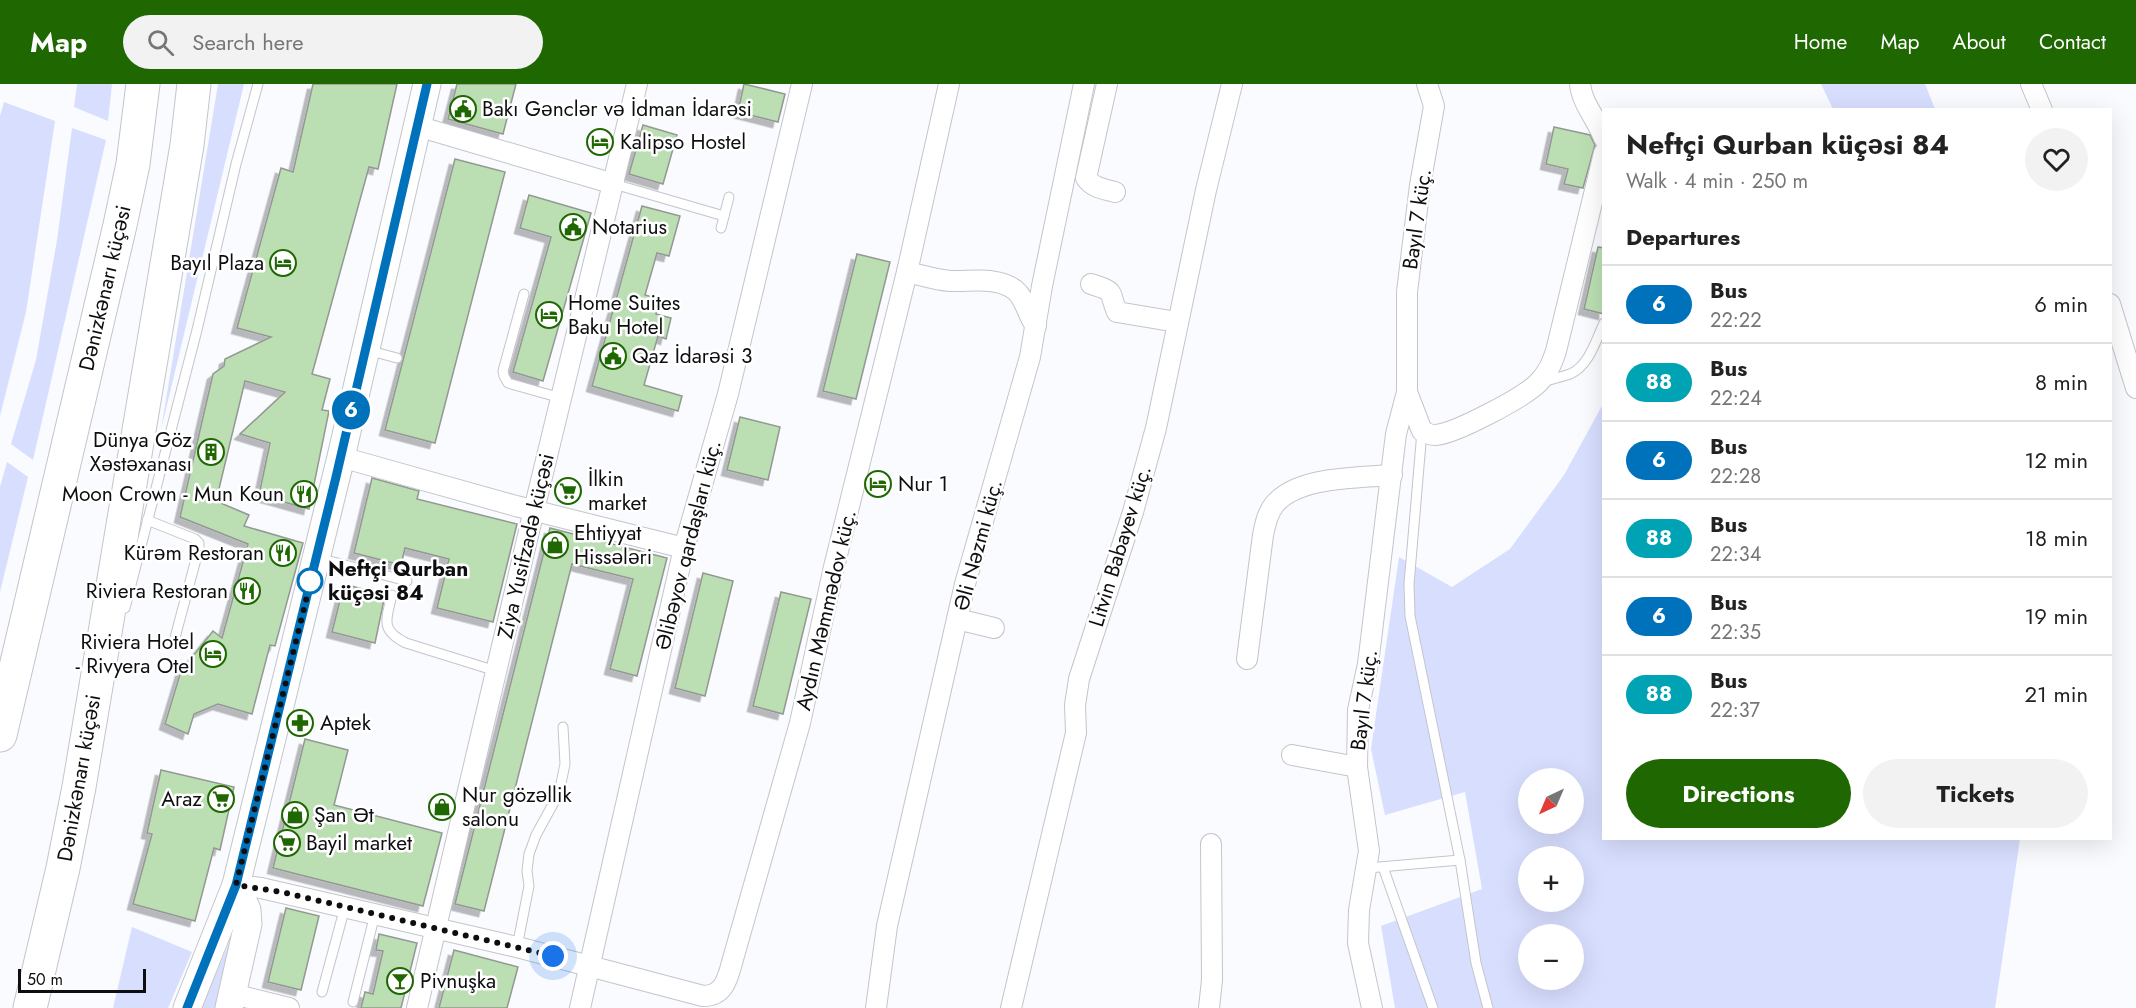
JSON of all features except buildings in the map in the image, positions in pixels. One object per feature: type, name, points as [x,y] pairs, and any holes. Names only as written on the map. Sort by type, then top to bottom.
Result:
[{"type":"highway","name":"Dənizkənarı küçəsi","points":[[0,735],[125,205],[133,164],[143,84]]},
{"type":"highway","name":"Dənizkənarı küçəsi","points":[[30,1008],[63,868],[79,787],[187,146],[194,84]]},
{"type":"street","points":[[186,1008],[236,885],[341,457],[364,349],[427,84]]},
{"type":"street","name":"Ziya Yusifzadə küçəsi","points":[[417,1008],[637,84]]},
{"type":"street","name":"Əlibəyov qardaşları küç.","points":[[580,1008],[684,548],[728,393],[802,84]]},
{"type":"street","name":"Aydın Məmmədov küç.","points":[[590,966],[703,996],[711,996],[720,992],[726,983],[794,743],[834,567],[908,272],[949,84]]},
{"type":"street","name":"Əli Nəzmi küç.","points":[[876,1008],[888,927],[965,584],[1026,377],[1042,286],[1084,84]]},
{"type":"street","points":[[1107,84],[1086,178],[1096,187],[1115,192]]},
{"type":"street","name":"Litvin Babayev küç.","points":[[1011,1008],[1076,733],[1074,705],[1079,679],[1133,512],[1156,428],[1206,190],[1232,84]]},
{"type":"street","name":"Bayıl 7 küç.","points":[[1372,1008],[1358,943],[1359,910],[1375,868],[1369,851],[1357,766],[1358,710],[1368,664],[1396,434],[1407,392],[1407,292],[1420,185],[1434,106],[1427,84]]},
{"type":"street","points":[[1580,84],[1584,101],[1602,133]]},
{"type":"street","points":[[2031,84],[2041,108]]},
{"type":"street","points":[[417,126],[614,184]]},
{"type":"street","points":[[1422,430],[1436,435],[1458,428],[1538,384],[1551,367],[1602,161]]},
{"type":"street","points":[[908,272],[948,280],[999,283],[1014,290],[1023,299],[1036,327]]},
{"type":"street","points":[[1091,284],[1112,293],[1117,312],[1177,322]]},
{"type":"street","points":[[2112,310],[2136,388]]},
{"type":"street","name":"Bayıl 7 küç.","points":[[1407,392],[1422,430]]},
{"type":"street","points":[[341,457],[684,548]]},
{"type":"street","points":[[1247,659],[1263,535],[1272,507],[1282,496],[1314,483],[1392,475]]},
{"type":"street","points":[[957,619],[994,628]]},
{"type":"street","points":[[1292,755],[1357,766]]},
{"type":"street","points":[[1209,1008],[1212,969],[1211,844]]},
{"type":"street","points":[[236,885],[261,888],[345,907],[590,966]]},
{"type":"street","points":[[236,885],[248,910],[248,924],[231,1001],[289,1008]]},
{"type":"lane","points":[[123,613],[258,84]]},
{"type":"lane","points":[[614,184],[724,216]]},
{"type":"lane","points":[[721,228],[729,197]]},
{"type":"lane","points":[[524,294],[503,370],[504,376],[508,382],[561,398]]},
{"type":"lane","points":[[1538,384],[1572,373],[1580,367],[1602,327]]},
{"type":"lane","points":[[364,349],[397,358]]},
{"type":"lane","points":[[1422,430],[1409,584],[1410,616],[1460,860],[1476,963],[1488,1008]]},
{"type":"lane","points":[[147,520],[195,539],[199,543],[173,645]]},
{"type":"lane","points":[[316,558],[407,580]]},
{"type":"lane","points":[[392,595],[386,623],[390,633],[398,639],[496,671]]},
{"type":"lane","points":[[79,787],[109,671]]},
{"type":"lane","points":[[517,947],[529,886],[527,871],[529,854],[536,835],[560,793],[565,764],[563,727]]},
{"type":"lane","points":[[1432,1008],[1375,868],[1460,860]]},
{"type":"lane","points":[[322,992],[345,907]]},
{"type":"lane","points":[[353,1002],[375,914]]},
{"type":"shaded area","points":[[77,84],[112,84],[108,121],[74,107]]},
{"type":"shaded area","points":[[218,84],[244,84],[161,430]]},
{"type":"shaded area","points":[[1821,84],[1925,84],[1935,108],[1833,108]]},
{"type":"shaded area","points":[[4,102],[55,121],[26,312],[0,416],[0,116]]},
{"type":"shaded area","points":[[72,128],[106,140],[33,460],[11,444],[36,360],[57,240]]},
{"type":"shaded area","points":[[1602,406],[1602,840],[2020,840],[1995,1008],[1395,1008],[1381,926],[1482,889],[1465,792],[1385,815],[1371,749],[1399,557],[1452,587],[1510,549],[1564,475]]},
{"type":"shaded area","points":[[7,462],[28,477],[0,592],[0,487]]},
{"type":"shaded area","points":[[238,923],[223,1008],[201,1008]]},
{"type":"shaded area","points":[[132,927],[192,952],[168,1008],[113,1008]]},
{"type":"bus line","name":"6","points":[[187,1008],[236,885],[336,477],[358,373],[427,84]]},
{"type":"place","name":"Bakı Gənclər və İdman İdarəsi","points":[[463,109]]},
{"type":"place","name":"Kalipso Hostel","points":[[600,142]]},
{"type":"place","name":"Notarius","points":[[573,227]]},
{"type":"place","name":"Bayıl Plaza","points":[[283,263]]},
{"type":"place","name":"Home Suites Baku Hotel","points":[[549,315]]},
{"type":"place","name":"Qaz İdarəsi 3","points":[[613,356]]},
{"type":"place","name":"Dünya Göz Xəstəxanası","points":[[211,452]]},
{"type":"place","name":"Nur 1","points":[[878,484]]},
{"type":"place","name":"İlkin market","points":[[568,491]]},
{"type":"place","name":"Moon Crown - Mun Koun","points":[[304,494]]},
{"type":"place","name":"Ehtiyyat Hissələri","points":[[555,545]]},
{"type":"place","name":"Kürəm Restoran","points":[[283,553]]},
{"type":"place","name":"Neftçi Qurban küçəsi 84","points":[[310,581]]},
{"type":"place","name":"Riviera Restoran","points":[[247,591]]},
{"type":"place","name":"Riviera Hotel - Rivyera Otel","points":[[213,654]]},
{"type":"place","name":"Aptek","points":[[300,723]]},
{"type":"place","name":"Araz","points":[[221,799]]},
{"type":"place","name":"Nur gözəllik salonu","points":[[442,807]]},
{"type":"place","name":"Şan Ət","points":[[295,815]]},
{"type":"place","name":"Bayil market","points":[[287,843]]},
{"type":"place","name":"Pivnuşka","points":[[400,981]]},
{"type":"route","points":[[310,581],[236,885],[282,892],[553,956]]}]
